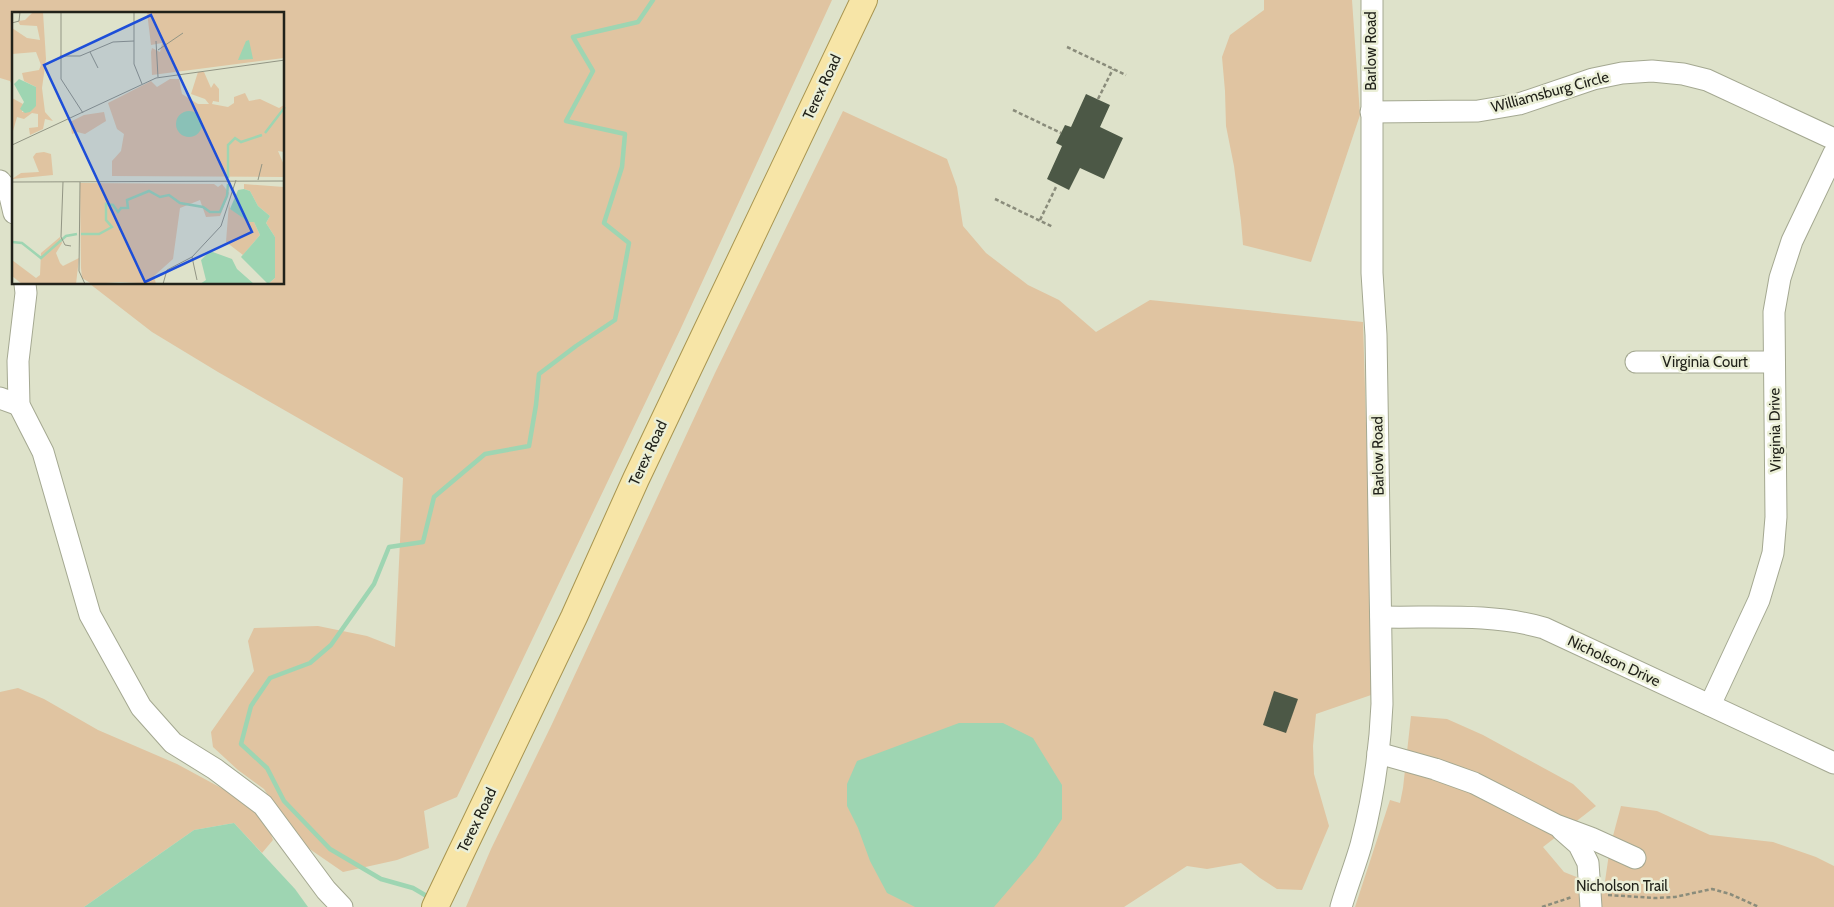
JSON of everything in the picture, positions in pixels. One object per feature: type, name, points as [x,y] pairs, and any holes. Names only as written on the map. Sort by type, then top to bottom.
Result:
[{"type":"main road","name":"Terex Road","points":[[438,900],[864,0]]},
{"type":"street","name":"Barlow Road","points":[[1341,907],[1365,827],[1378,753],[1382,704],[1376,335],[1372,274],[1372,0]]},
{"type":"street","name":"Williamsburg Circle","points":[[1371,112],[1478,111],[1496,109],[1519,104],[1593,78],[1622,73],[1652,71],[1683,74],[1707,80],[1834,139]]},
{"type":"street","name":"Virginia Drive","points":[[1710,705],[1759,600],[1772,553],[1776,516],[1774,312],[1780,278],[1792,241],[1834,153]]},
{"type":"street","points":[[0,181],[8,192],[12,206]]},
{"type":"street","points":[[25,285],[26,293],[18,361],[10,401],[43,452],[90,614],[141,706],[173,743],[215,769],[263,805],[326,890],[342,907]]},
{"type":"street","name":"Virginia Court","points":[[1636,362],[1774,362]]},
{"type":"street","name":"Nicholson Drive","points":[[1381,618],[1486,618],[1527,623],[1544,628],[1834,763]]},
{"type":"street","points":[[1378,753],[1435,769],[1474,783],[1556,825],[1635,858]]},
{"type":"street","points":[[1556,825],[1579,845],[1588,863],[1591,901]]},
{"type":"path","points":[[1067,47],[1126,75]]},
{"type":"path","points":[[1098,99],[1112,69]]},
{"type":"path","points":[[1013,110],[1061,133]]},
{"type":"path","points":[[1040,220],[1057,185]]},
{"type":"path","points":[[995,200],[1053,227]]},
{"type":"path","name":"Nicholson Trail","points":[[1542,907],[1565,898],[1591,901],[1626,895],[1675,898],[1712,889],[1730,894],[1759,907]]},
{"type":"shaded area","points":[[0,0],[832,0],[681,328],[457,797],[424,811],[429,848],[397,860],[343,872],[298,841],[264,789],[238,770],[213,747],[211,732],[254,671],[248,641],[254,628],[318,626],[367,636],[395,647],[403,478],[152,332],[91,285],[285,285],[285,12],[12,12],[12,85],[10,81],[0,78]]},
{"type":"shaded area","points":[[1264,0],[1352,0],[1360,115],[1311,262],[1243,245],[1234,166],[1226,126],[1222,57],[1230,35],[1264,10]]},
{"type":"shaded area","points":[[843,111],[947,159],[957,187],[963,226],[986,253],[1028,285],[1059,300],[1096,332],[1150,300],[1363,322],[1374,694],[1316,714],[1313,746],[1314,774],[1329,826],[1302,890],[1277,889],[1241,863],[1207,869],[1187,866],[1124,907],[466,907],[491,849],[552,724],[715,373]]},
{"type":"shaded area","points":[[18,688],[44,699],[98,730],[177,764],[225,790],[253,808],[268,826],[273,840],[262,853],[234,823],[194,830],[84,907],[0,907],[0,692]]},
{"type":"shaded area","points":[[1411,716],[1447,719],[1483,735],[1573,784],[1596,806],[1543,847],[1564,872],[1604,888],[1610,847],[1621,806],[1657,811],[1710,835],[1773,842],[1816,857],[1834,866],[1834,907],[1355,907],[1390,800],[1400,803]]},
{"type":"shaded area","points":[[959,723],[1003,723],[1033,738],[1062,785],[1062,819],[1036,858],[994,907],[915,907],[887,893],[870,861],[858,828],[847,806],[847,784],[857,761]]},
{"type":"shaded area","points":[[234,823],[295,889],[308,907],[84,907],[194,830]]},
{"type":"building","points":[[1086,94],[1110,105],[1100,127],[1123,138],[1104,179],[1080,168],[1069,190],[1047,179],[1062,146],[1056,143],[1065,125],[1071,127]]},
{"type":"building","points":[[1274,691],[1298,699],[1286,733],[1263,725]]},
{"type":"waterway","points":[[430,898],[413,888],[381,879],[330,849],[284,801],[267,768],[241,744],[251,706],[270,678],[310,663],[331,645],[374,584],[389,547],[423,542],[434,497],[485,454],[529,446],[539,374],[615,320],[629,243],[604,223],[622,167],[625,134],[566,121],[593,71],[573,37],[638,22],[653,0]]}]
